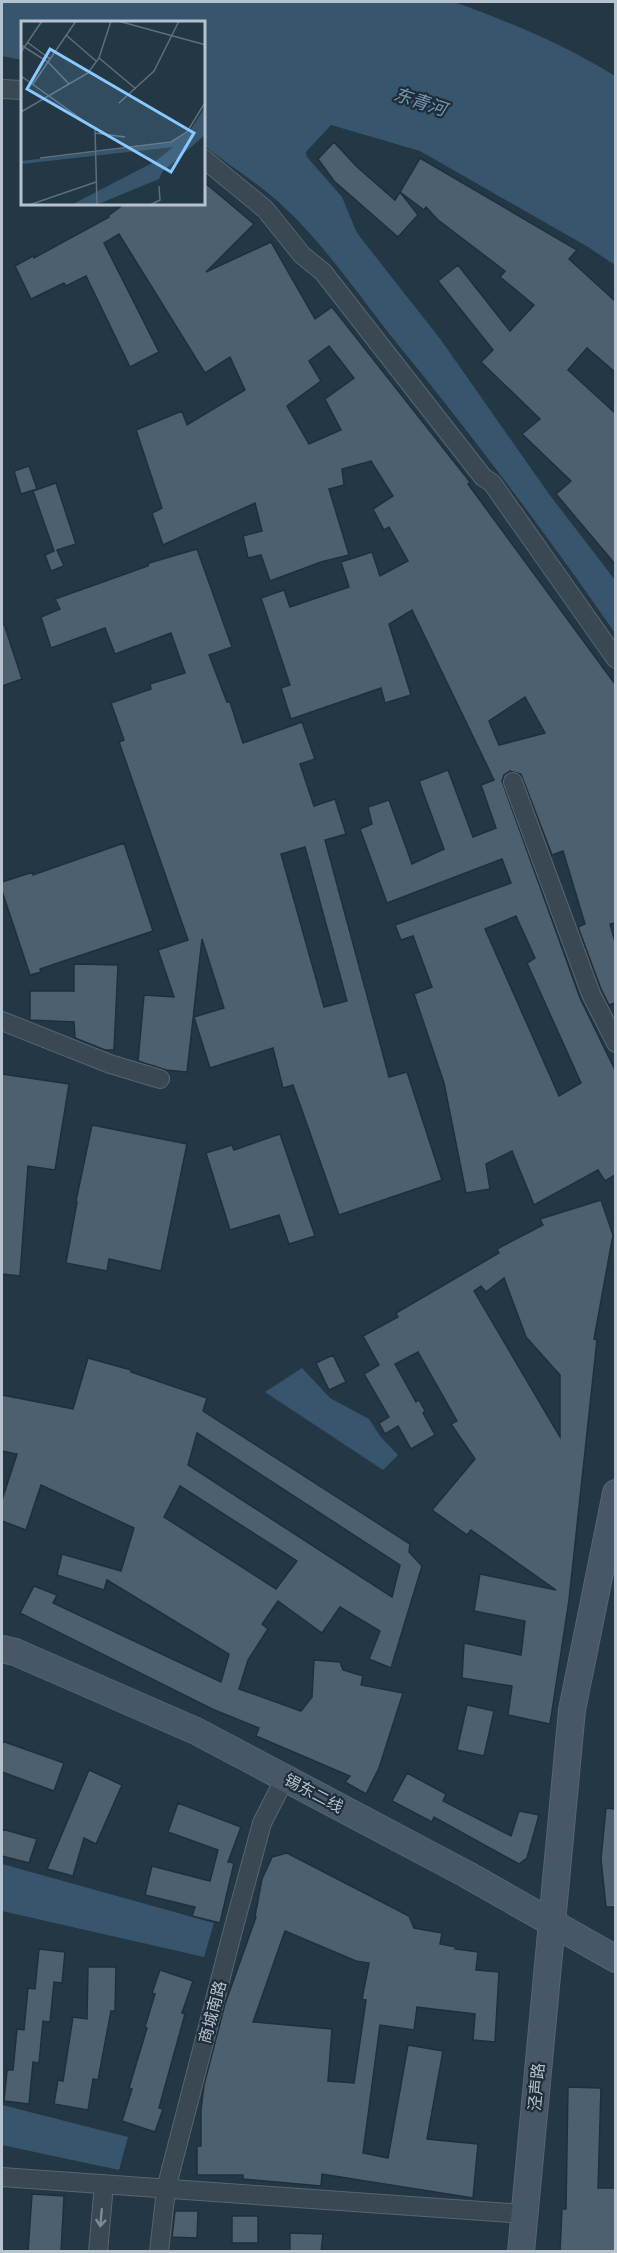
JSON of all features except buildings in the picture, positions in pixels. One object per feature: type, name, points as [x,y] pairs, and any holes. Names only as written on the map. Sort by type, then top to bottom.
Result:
[{"type":"street","points":[[2,89],[21,90]]},
{"type":"street","points":[[206,161],[265,209],[302,255],[323,272],[483,477],[492,483],[615,659]]},
{"type":"street","points":[[513,782],[591,994],[615,1043]]},
{"type":"street","points":[[2,1021],[111,1064],[160,1079]]},
{"type":"street","name":"泾声路","points":[[521,2252],[572,1710],[615,1492]]},
{"type":"street","name":"锡东二线","points":[[2,1649],[15,1652],[196,1731],[466,1874],[615,1959]]},
{"type":"street","name":"商城南路","points":[[159,2252],[166,2188],[262,1823],[285,1778]]},
{"type":"street","points":[[2,2177],[524,2214]]},
{"type":"street","points":[[98,2252],[104,2184]]},
{"type":"water","name":"东青河","points":[[2,2],[454,2],[537,35],[615,76],[615,265],[588,247],[420,151],[331,125],[306,152],[307,157],[342,197],[357,233],[441,340],[549,494],[615,580],[615,633],[506,482],[328,255],[277,201],[206,147],[206,21],[21,21],[21,60],[2,56]]},
{"type":"water","points":[[302,1368],[330,1398],[369,1419],[380,1436],[398,1455],[383,1470],[265,1392]]},
{"type":"water","points":[[2,1864],[214,1923],[204,1957],[2,1911]]},
{"type":"water","points":[[2,2105],[128,2137],[119,2170],[2,2145]]}]
